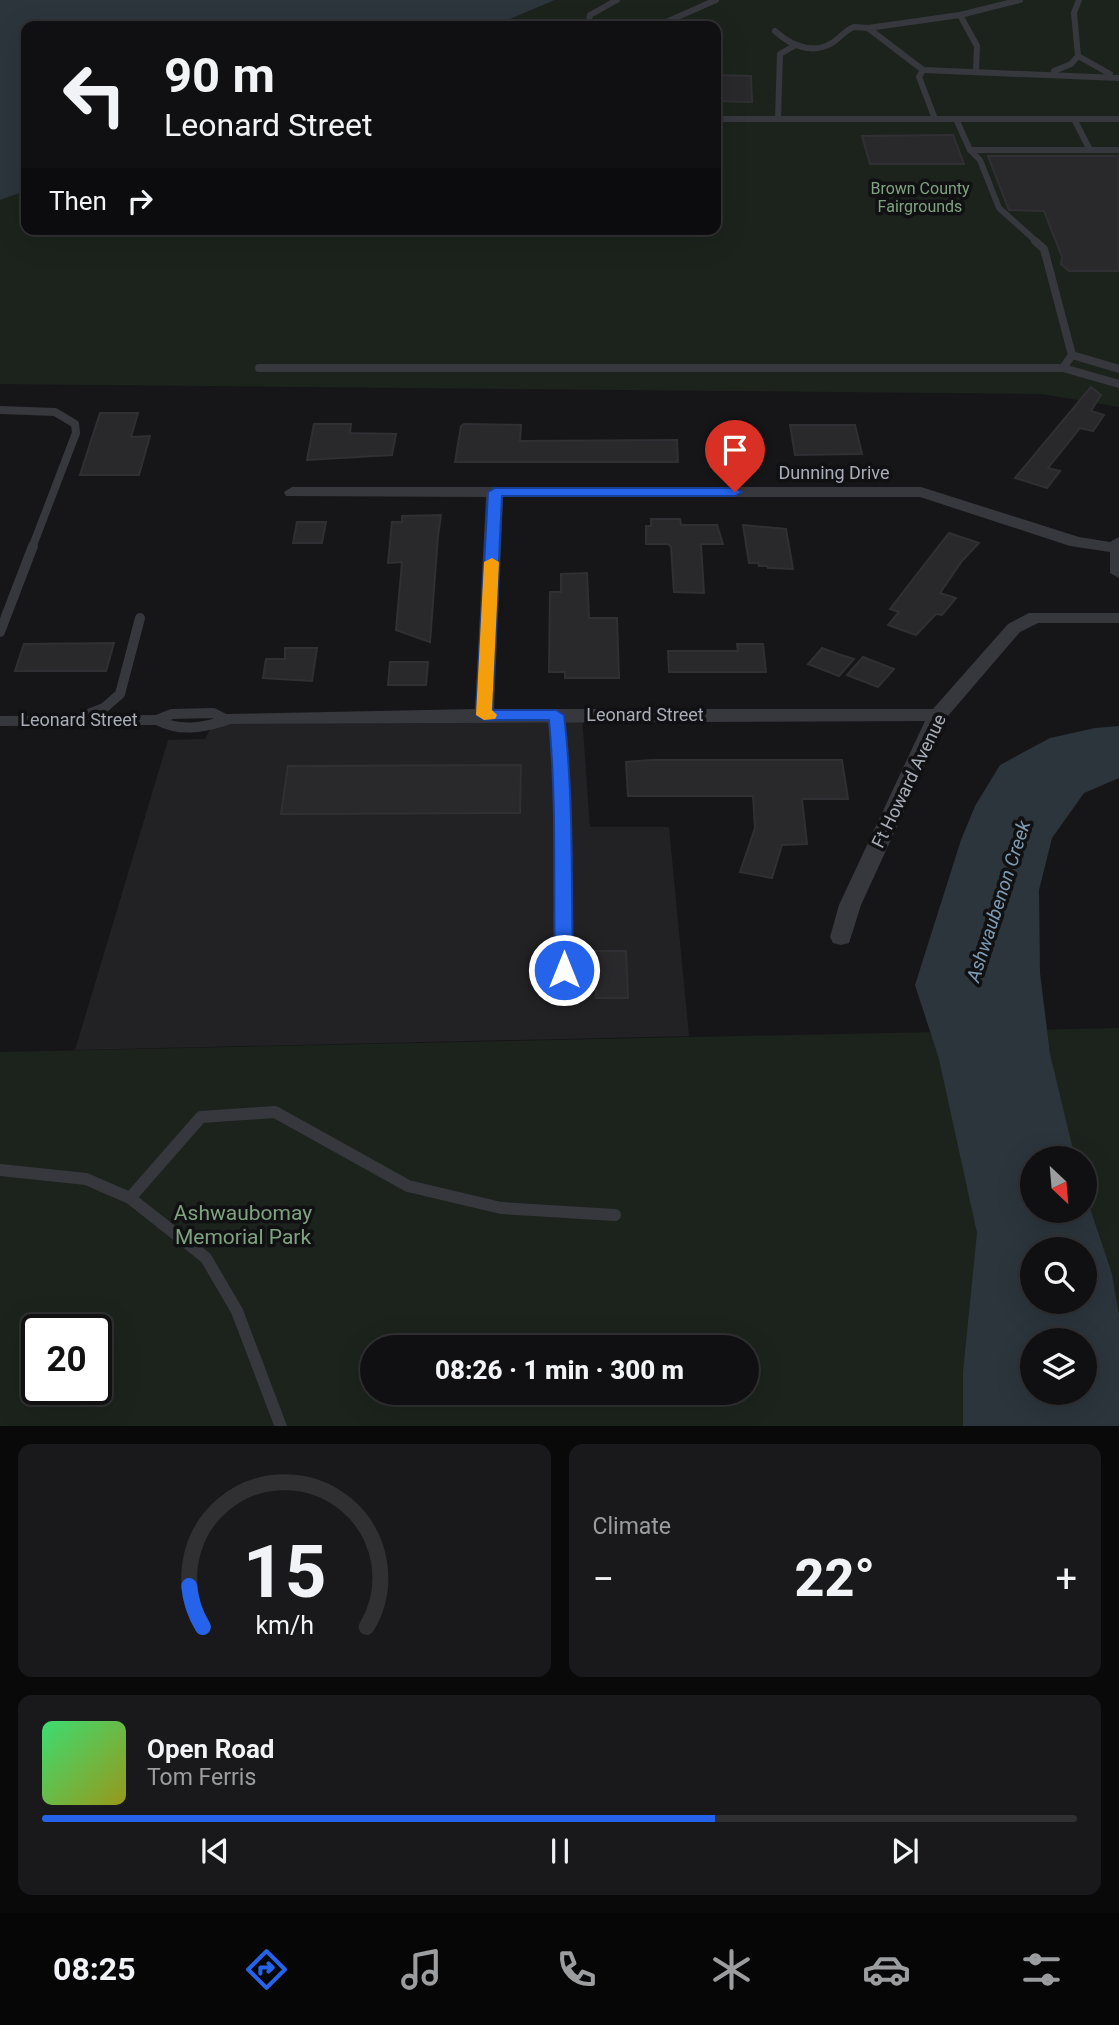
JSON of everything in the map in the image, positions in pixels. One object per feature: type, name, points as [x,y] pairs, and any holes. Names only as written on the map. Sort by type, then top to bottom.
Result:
[{"type":"street","name":"Dunning Drive","points":[[292,492],[921,492],[1076,542],[1118,545]]},
{"type":"street","points":[[484,715],[495,492]]},
{"type":"street","points":[[1118,545],[1119,573]]},
{"type":"street","name":"Ft Howard Avenue","points":[[841,937],[850,905],[938,715],[1014,628],[1024,622],[1035,617],[1119,618]]},
{"type":"street","name":"Leonard Street","points":[[227,720],[484,715],[938,715]]},
{"type":"lane","points":[[590,21],[590,15],[617,0]]},
{"type":"lane","points":[[667,21],[716,0]]},
{"type":"lane","points":[[778,118],[780,54],[794,46],[831,44],[846,29],[858,26],[868,28],[960,15],[1020,0]]},
{"type":"lane","points":[[1045,73],[1072,64],[1078,56],[1074,13],[1079,0]]},
{"type":"lane","points":[[960,15],[977,46],[976,71]]},
{"type":"lane","points":[[868,28],[923,70],[1116,77]]},
{"type":"lane","points":[[775,31],[794,46]]},
{"type":"lane","points":[[1078,56],[1116,77]]},
{"type":"lane","points":[[923,70],[919,77],[935,119]]},
{"type":"lane","points":[[721,119],[1119,119]]},
{"type":"lane","points":[[956,119],[970,150],[980,160],[999,208],[1044,249],[1072,355],[1063,368]]},
{"type":"lane","points":[[1073,119],[1090,150]]},
{"type":"lane","points":[[970,150],[1119,149]]},
{"type":"lane","points":[[1072,355],[1119,369]]},
{"type":"lane","points":[[259,369],[1063,368],[1119,384]]},
{"type":"lane","points":[[0,410],[55,412],[75,424],[76,433],[0,632]]},
{"type":"lane","points":[[71,720],[104,708],[120,694],[140,618]]},
{"type":"lane","name":"Leonard Street","points":[[0,721],[157,720],[172,714],[213,713],[227,720]]},
{"type":"lane","points":[[556,715],[563,779],[561,832],[564,970]]},
{"type":"lane","points":[[130,1198],[201,1116],[275,1112],[408,1186],[501,1208],[615,1215]]},
{"type":"lane","points":[[0,1170],[86,1179],[130,1198],[206,1258],[237,1311],[281,1426]]},
{"type":"shaded area","points":[[582,715],[590,827],[669,827],[689,1036],[75,1050],[168,740],[205,739],[216,717]]},
{"type":"green space","name":"Brown County Fairgrounds","points":[[555,0],[1119,0],[1119,407],[1042,394],[0,384],[0,200],[21,193],[21,235],[721,235],[721,21],[506,21]]},
{"type":"green space","name":"Ashwaubomay Memorial Park","points":[[1119,1028],[1119,1426],[0,1426],[0,1052]]},
{"type":"water","points":[[0,0],[555,0],[506,21],[21,21],[21,193],[0,200]]},
{"type":"water","name":"Ashwaubenon Creek","points":[[1119,726],[1119,778],[1084,793],[1052,838],[1039,890],[1040,973],[1050,1054],[1072,1146],[1020,1146],[1020,1223],[1095,1223],[1112,1274],[1119,1316],[1119,1426],[963,1426],[963,1372],[977,1233],[939,1059],[915,985],[961,840],[975,806],[1000,765],[1050,738],[1095,728]]},
{"type":"building","points":[[721,75],[751,76],[752,102],[721,101]]},
{"type":"building","points":[[953,135],[964,164],[870,164],[862,136]]},
{"type":"building","points":[[988,156],[1119,156],[1119,271],[1069,271],[1061,264],[1062,257],[1044,211],[1009,210]]},
{"type":"building","points":[[1091,387],[1101,395],[1091,411],[1104,415],[1093,431],[1080,428],[1048,468],[1060,471],[1047,488],[1015,478]]},
{"type":"building","points":[[100,413],[138,413],[131,437],[150,436],[139,475],[80,475]]},
{"type":"building","points":[[314,424],[351,424],[350,433],[396,434],[392,455],[307,460]]},
{"type":"building","points":[[521,425],[520,441],[677,440],[678,462],[455,462],[461,426]]},
{"type":"building","points":[[790,425],[855,425],[862,454],[795,455]]},
{"type":"building","points":[[441,515],[430,642],[396,630],[402,562],[388,563],[392,522],[402,522],[402,516]]},
{"type":"building","points":[[651,519],[680,519],[681,525],[717,525],[723,544],[701,544],[704,593],[674,592],[671,547],[668,544],[646,544],[646,526],[651,526]]},
{"type":"building","points":[[297,522],[326,522],[322,543],[293,543]]},
{"type":"building","points":[[743,525],[786,529],[793,569],[768,568],[759,566],[758,563],[749,563]]},
{"type":"building","points":[[949,533],[979,543],[962,561],[940,593],[956,598],[942,615],[936,614],[916,635],[888,625],[899,612],[890,609]]},
{"type":"building","points":[[587,573],[589,618],[617,618],[619,678],[565,678],[565,672],[549,672],[550,592],[561,592],[561,574]]},
{"type":"building","points":[[114,643],[106,671],[15,671],[24,644]]},
{"type":"building","points":[[737,644],[763,644],[766,672],[669,672],[668,651],[738,651]]},
{"type":"building","points":[[285,648],[317,648],[312,681],[263,678],[266,659],[285,659]]},
{"type":"building","points":[[822,648],[854,659],[839,676],[808,664]]},
{"type":"building","points":[[863,657],[894,669],[878,687],[847,675]]},
{"type":"building","points":[[390,662],[428,662],[426,685],[388,685]]},
{"type":"building","points":[[842,760],[848,799],[802,799],[807,844],[782,845],[772,878],[740,872],[755,828],[753,796],[628,796],[626,762]]},
{"type":"building","points":[[521,765],[520,813],[281,814],[288,766]]},
{"type":"building","points":[[595,951],[626,951],[628,998],[596,998]]},
{"type":"slow traffic","points":[[489,715],[484,715],[492,562]]},
{"type":"route","points":[[564,970],[561,832],[563,779],[556,715],[484,715],[495,492],[735,492]]}]
